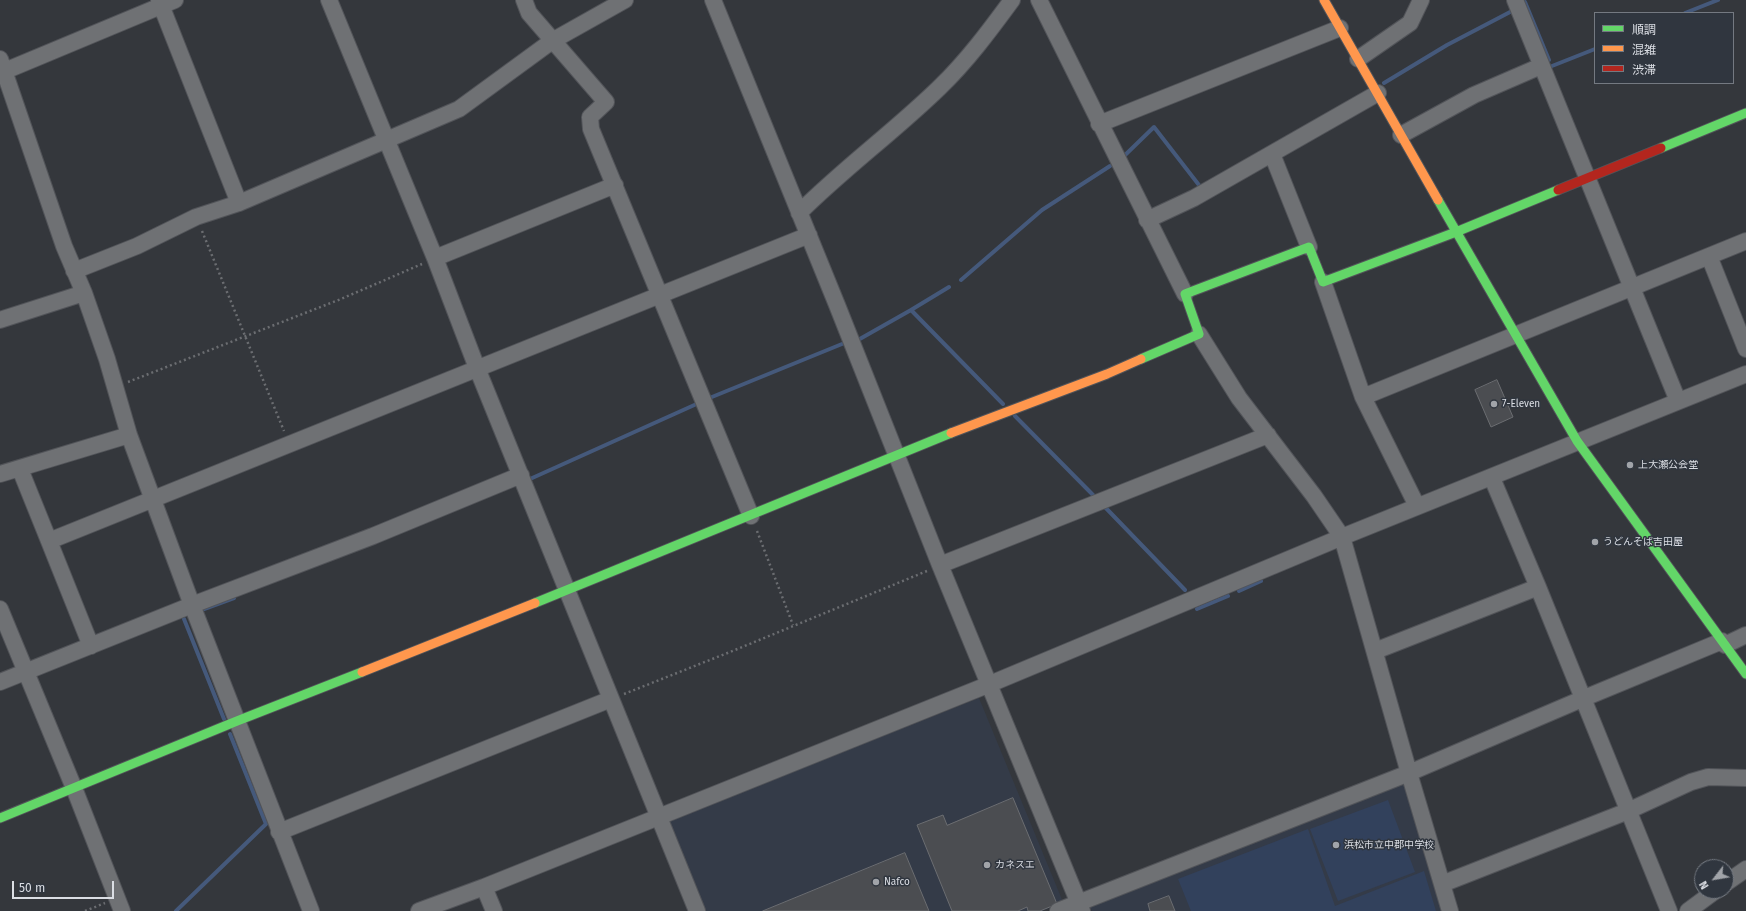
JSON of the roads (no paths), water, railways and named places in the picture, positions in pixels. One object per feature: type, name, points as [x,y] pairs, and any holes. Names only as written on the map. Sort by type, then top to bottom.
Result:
[{"type":"street","points":[[329,0],[435,258],[477,368],[611,698],[657,816],[697,911]]},
{"type":"street","points":[[524,0],[529,13],[606,102],[590,117],[591,129],[751,516]]},
{"type":"street","points":[[74,271],[137,246],[196,217],[239,203],[460,110],[552,41],[626,0]]},
{"type":"street","points":[[713,0],[809,235],[940,565],[1081,907]]},
{"type":"street","points":[[799,213],[824,189],[940,87],[968,56],[1012,0]]},
{"type":"street","points":[[1039,0],[1185,294],[1199,334],[1240,398],[1314,496],[1342,537],[1450,911]]},
{"type":"street","points":[[1324,0],[1515,336],[1578,441],[1746,674]]},
{"type":"street","points":[[1358,59],[1410,23],[1421,0]]},
{"type":"street","points":[[1515,0],[1678,401]]},
{"type":"street","points":[[239,203],[165,2],[91,36],[1,68],[64,246],[84,293],[107,359],[129,435],[192,605],[311,911]]},
{"type":"street","points":[[1100,124],[1340,28]]},
{"type":"street","points":[[1401,135],[1474,95],[1541,66]]},
{"type":"street","points":[[1147,220],[1194,198],[1378,93]]},
{"type":"street","points":[[1323,282],[1456,232],[1746,112]]},
{"type":"street","points":[[1272,154],[1323,282],[1363,397],[1417,506]]},
{"type":"street","points":[[435,258],[615,184]]},
{"type":"street","points":[[49,541],[809,235]]},
{"type":"street","points":[[1363,397],[1746,241]]},
{"type":"street","points":[[1185,294],[1309,247]]},
{"type":"street","points":[[1708,256],[1746,349]]},
{"type":"street","points":[[0,320],[84,293]]},
{"type":"street","points":[[0,818],[237,721],[437,643],[751,516],[896,455],[999,414],[1107,374],[1199,334]]},
{"type":"street","points":[[419,911],[484,887],[657,816],[990,684],[1417,506],[1492,478],[1578,441],[1746,374]]},
{"type":"street","points":[[940,565],[1096,504],[1268,434]]},
{"type":"street","points":[[0,474],[129,435]]},
{"type":"street","points":[[20,469],[91,646]]},
{"type":"street","points":[[0,682],[192,605],[373,536],[521,475]]},
{"type":"street","points":[[1492,478],[1538,587],[1669,911]]},
{"type":"street","points":[[1375,651],[1538,587]]},
{"type":"street","points":[[0,609],[74,788],[119,905]]},
{"type":"street","points":[[1058,911],[1081,907],[1409,773],[1582,698],[1746,635]]},
{"type":"street","points":[[279,832],[611,698]]},
{"type":"street","points":[[1442,884],[1628,811],[1691,782],[1708,776],[1746,778]]},
{"type":"street","points":[[1734,877],[1746,869]]},
{"type":"street","points":[[484,887],[494,911]]},
{"type":"street","points":[[1688,911],[1705,899]]},
{"type":"waterway","points":[[1688,12],[1718,0]]},
{"type":"waterway","points":[[1525,2],[1549,60]]},
{"type":"waterway","points":[[1384,83],[1447,45],[1512,11]]},
{"type":"waterway","points":[[1552,66],[1594,49]]},
{"type":"waterway","points":[[1122,158],[1154,127],[1202,189]]},
{"type":"waterway","points":[[961,280],[1042,210],[1110,166]]},
{"type":"waterway","points":[[858,340],[949,287]]},
{"type":"waterway","points":[[911,310],[1003,404]]},
{"type":"waterway","points":[[707,399],[842,344]]},
{"type":"waterway","points":[[530,479],[701,402]]},
{"type":"waterway","points":[[1015,416],[1096,498]]},
{"type":"waterway","points":[[1102,504],[1185,590]]},
{"type":"waterway","points":[[1239,591],[1261,581]]},
{"type":"waterway","points":[[1197,609],[1228,596]]},
{"type":"waterway","points":[[204,609],[234,598]]},
{"type":"waterway","points":[[184,619],[224,719]]},
{"type":"waterway","points":[[176,911],[266,824],[230,734]]},
{"type":"place","name":"7-Eleven","points":[[1494,404]]},
{"type":"place","name":"上大瀬公会堂","points":[[1630,465]]},
{"type":"place","name":"うどんそば吉田屋","points":[[1595,542]]},
{"type":"place","name":"浜松市立中郡中学校","points":[[1336,845]]},
{"type":"place","name":"カネスエ","points":[[987,865]]},
{"type":"place","name":"Nafco","points":[[876,882]]}]
